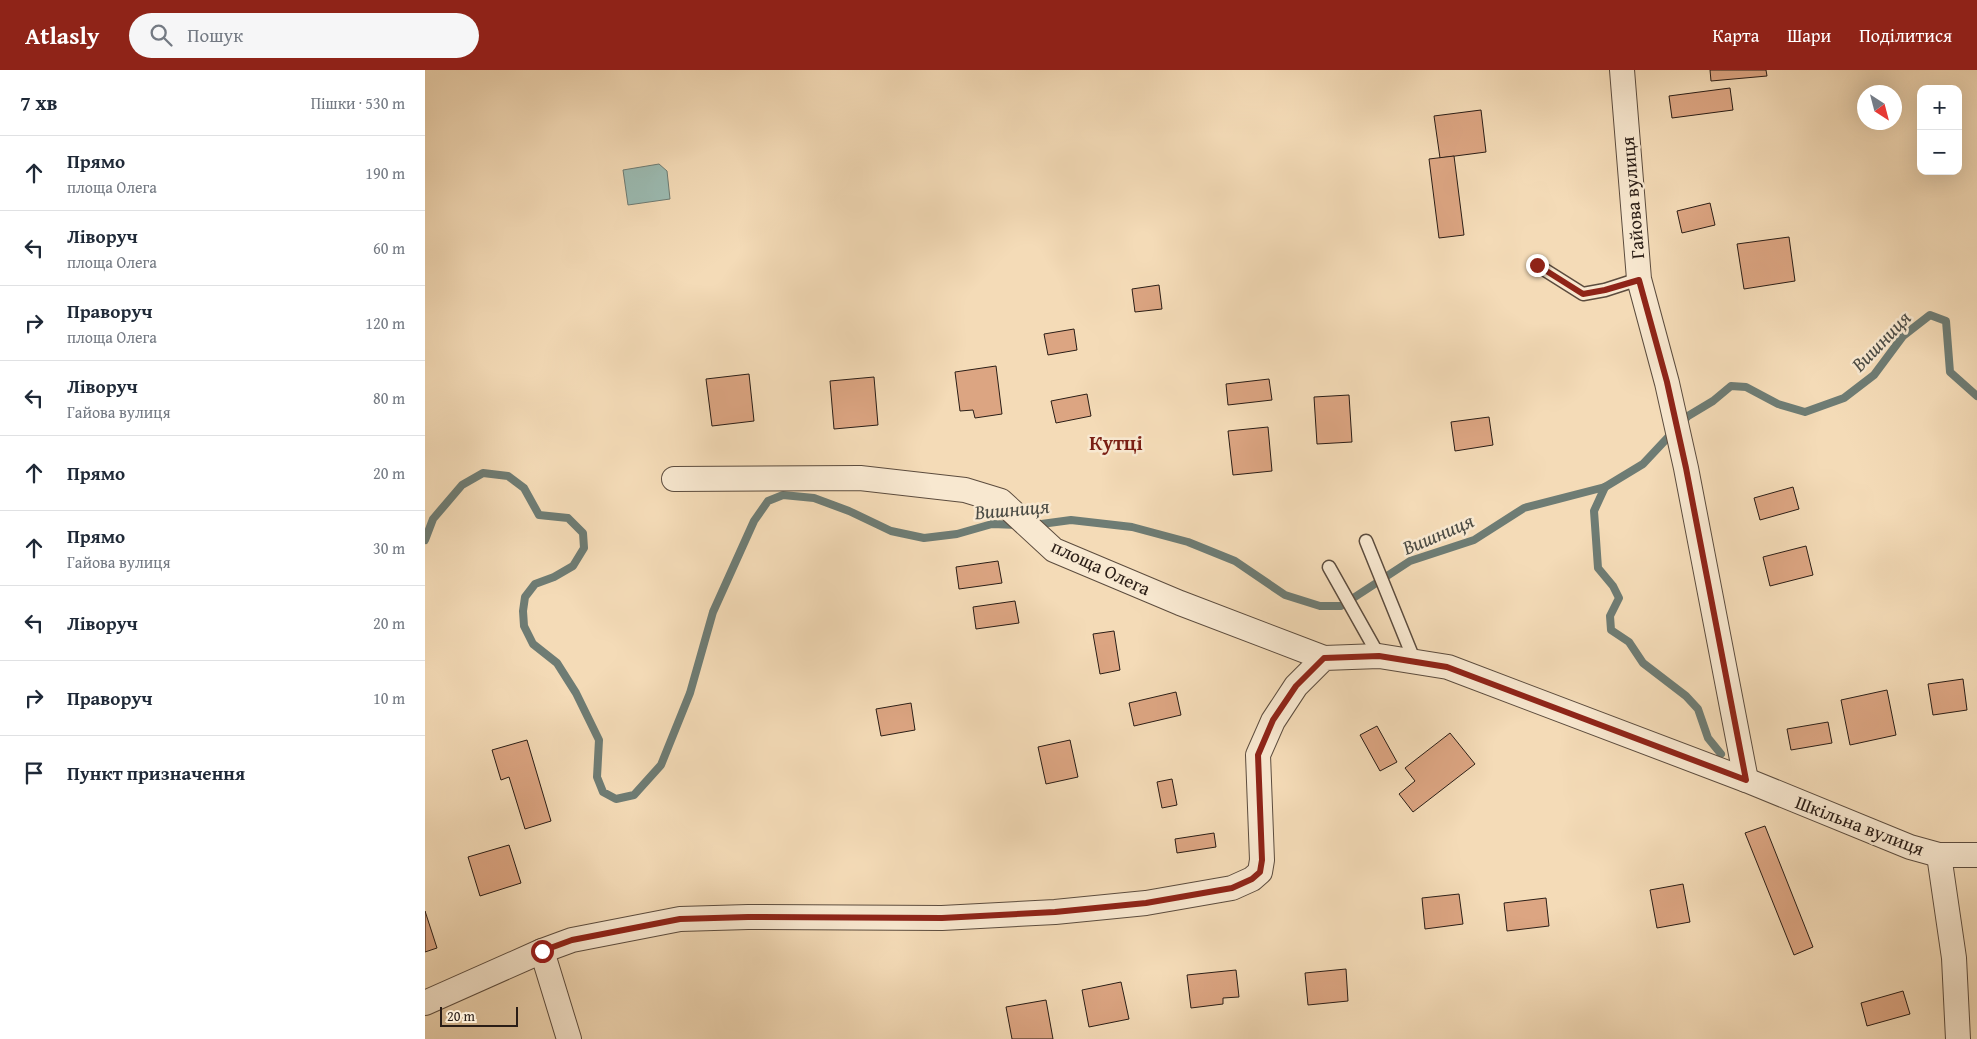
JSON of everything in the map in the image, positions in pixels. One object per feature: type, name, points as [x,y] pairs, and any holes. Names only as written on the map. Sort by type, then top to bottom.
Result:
[{"type":"street","name":"Гайова вулиця","points":[[1622,70],[1639,280],[1667,382],[1686,468],[1746,780]]},
{"type":"street","name":"площа Олега","points":[[674,479],[860,478],[965,490],[1001,501],[1054,550],[1180,603],[1324,658],[1379,656],[1447,667],[1746,780]]},
{"type":"street","points":[[425,1003],[542,951],[572,940],[680,919],[748,917],[942,918],[1055,912],[1146,903],[1232,888],[1252,879],[1260,872],[1262,860],[1258,755],[1273,720],[1296,686],[1324,658]]},
{"type":"street","name":"Шкільна вулиця","points":[[1746,780],[1910,847],[1939,854],[1977,855]]},
{"type":"street","points":[[1939,854],[1954,958],[1958,1039]]},
{"type":"street","points":[[542,951],[569,1039]]},
{"type":"lane","points":[[1537,265],[1583,294],[1639,280]]},
{"type":"lane","points":[[1366,541],[1415,662]]},
{"type":"lane","points":[[1329,567],[1379,656]]},
{"type":"water","points":[[659,164],[667,171],[670,199],[628,205],[623,170]]},
{"type":"building","points":[[1710,70],[1766,70],[1767,76],[1711,81]]},
{"type":"building","points":[[1730,88],[1733,110],[1672,118],[1669,96]]},
{"type":"building","points":[[1481,110],[1486,152],[1440,158],[1434,116]]},
{"type":"building","points":[[1454,156],[1464,235],[1439,238],[1429,159]]},
{"type":"building","points":[[1710,203],[1715,225],[1682,233],[1677,211]]},
{"type":"building","points":[[1789,237],[1795,281],[1744,289],[1737,244]]},
{"type":"building","points":[[1159,285],[1162,309],[1135,312],[1132,289]]},
{"type":"building","points":[[1074,329],[1077,350],[1048,355],[1044,334]]},
{"type":"building","points":[[996,366],[1002,414],[975,418],[973,410],[960,411],[955,372]]},
{"type":"building","points":[[749,374],[754,421],[712,426],[706,379]]},
{"type":"building","points":[[874,377],[878,425],[834,429],[830,381]]},
{"type":"building","points":[[1269,379],[1272,400],[1228,405],[1226,384]]},
{"type":"building","points":[[1087,394],[1091,416],[1056,423],[1051,401]]},
{"type":"building","points":[[1349,395],[1352,442],[1317,444],[1314,397]]},
{"type":"building","points":[[1489,417],[1493,445],[1455,451],[1451,422]]},
{"type":"building","points":[[1268,427],[1272,471],[1233,475],[1228,431]]},
{"type":"building","points":[[1793,487],[1799,509],[1760,520],[1754,498]]},
{"type":"building","points":[[1806,546],[1813,575],[1770,586],[1763,557]]},
{"type":"building","points":[[998,561],[1002,583],[959,589],[956,567]]},
{"type":"building","points":[[1015,601],[1019,623],[976,629],[973,607]]},
{"type":"building","points":[[1114,631],[1120,670],[1100,674],[1093,634]]},
{"type":"building","points":[[1963,679],[1967,710],[1933,715],[1928,684]]},
{"type":"building","points":[[1887,690],[1896,735],[1850,745],[1841,700]]},
{"type":"building","points":[[1176,692],[1181,715],[1134,726],[1129,703]]},
{"type":"building","points":[[911,703],[915,730],[881,736],[876,709]]},
{"type":"building","points":[[1828,722],[1832,743],[1791,750],[1787,729]]},
{"type":"building","points":[[1377,726],[1397,762],[1380,771],[1360,735]]},
{"type":"building","points":[[1450,733],[1475,764],[1413,812],[1399,794],[1415,781],[1405,768]]},
{"type":"building","points":[[527,740],[551,821],[525,829],[509,777],[501,780],[492,750]]},
{"type":"building","points":[[1070,740],[1078,777],[1046,784],[1038,747]]},
{"type":"building","points":[[1172,779],[1177,805],[1162,808],[1157,782]]},
{"type":"building","points":[[1765,826],[1813,947],[1794,955],[1745,833]]},
{"type":"building","points":[[1214,833],[1216,847],[1177,853],[1175,839]]},
{"type":"building","points":[[509,845],[521,883],[480,896],[468,857]]},
{"type":"building","points":[[1683,884],[1690,922],[1657,928],[1650,890]]},
{"type":"building","points":[[1459,894],[1463,924],[1425,929],[1422,898]]},
{"type":"building","points":[[1546,898],[1549,926],[1507,931],[1504,903]]},
{"type":"building","points":[[425,911],[437,948],[425,952]]},
{"type":"building","points":[[1346,969],[1348,1001],[1308,1005],[1305,973]]},
{"type":"building","points":[[1236,970],[1239,997],[1223,998],[1223,1004],[1191,1008],[1187,975]]},
{"type":"building","points":[[1121,982],[1129,1019],[1089,1027],[1082,990]]},
{"type":"building","points":[[1903,991],[1910,1014],[1867,1026],[1861,1003]]},
{"type":"building","points":[[1046,1000],[1053,1039],[1012,1039],[1006,1007]]},
{"type":"waterway","name":"Вишниця","points":[[1034,525],[1071,520],[1132,527],[1188,542],[1235,561],[1285,595],[1320,606],[1341,606],[1410,561],[1474,540],[1524,508],[1605,487],[1643,464],[1688,416],[1713,401],[1731,386],[1746,387],[1778,404],[1805,412],[1844,398],[1874,375],[1903,336],[1930,315],[1946,321],[1950,372],[1977,396]]},
{"type":"waterway","name":"Вишниця","points":[[425,540],[433,519],[462,485],[483,473],[508,476],[524,488],[539,515],[568,518],[583,533],[584,548],[573,566],[554,577],[535,584],[525,597],[523,611],[524,626],[533,644],[557,663],[576,693],[599,740],[597,777],[603,792],[616,799],[634,795],[661,765],[690,693],[713,612],[754,521],[768,501],[783,495],[814,498],[849,511],[891,531],[924,538],[957,534],[992,524],[1018,525]]},
{"type":"waterway","points":[[1605,487],[1594,511],[1598,568],[1613,586],[1619,598],[1610,616],[1611,630],[1629,642],[1643,663],[1686,696],[1698,709],[1708,738],[1721,754]]},
{"type":"district","name":"Кутці","points":[[1116,443]]},
{"type":"route","points":[[542,951],[572,940],[680,919],[748,917],[942,918],[1055,912],[1146,903],[1232,888],[1252,879],[1260,872],[1262,860],[1257,783],[1258,755],[1273,720],[1296,686],[1324,658],[1379,656],[1447,667],[1746,780],[1686,468],[1667,382],[1639,280],[1583,294],[1537,265]]}]
